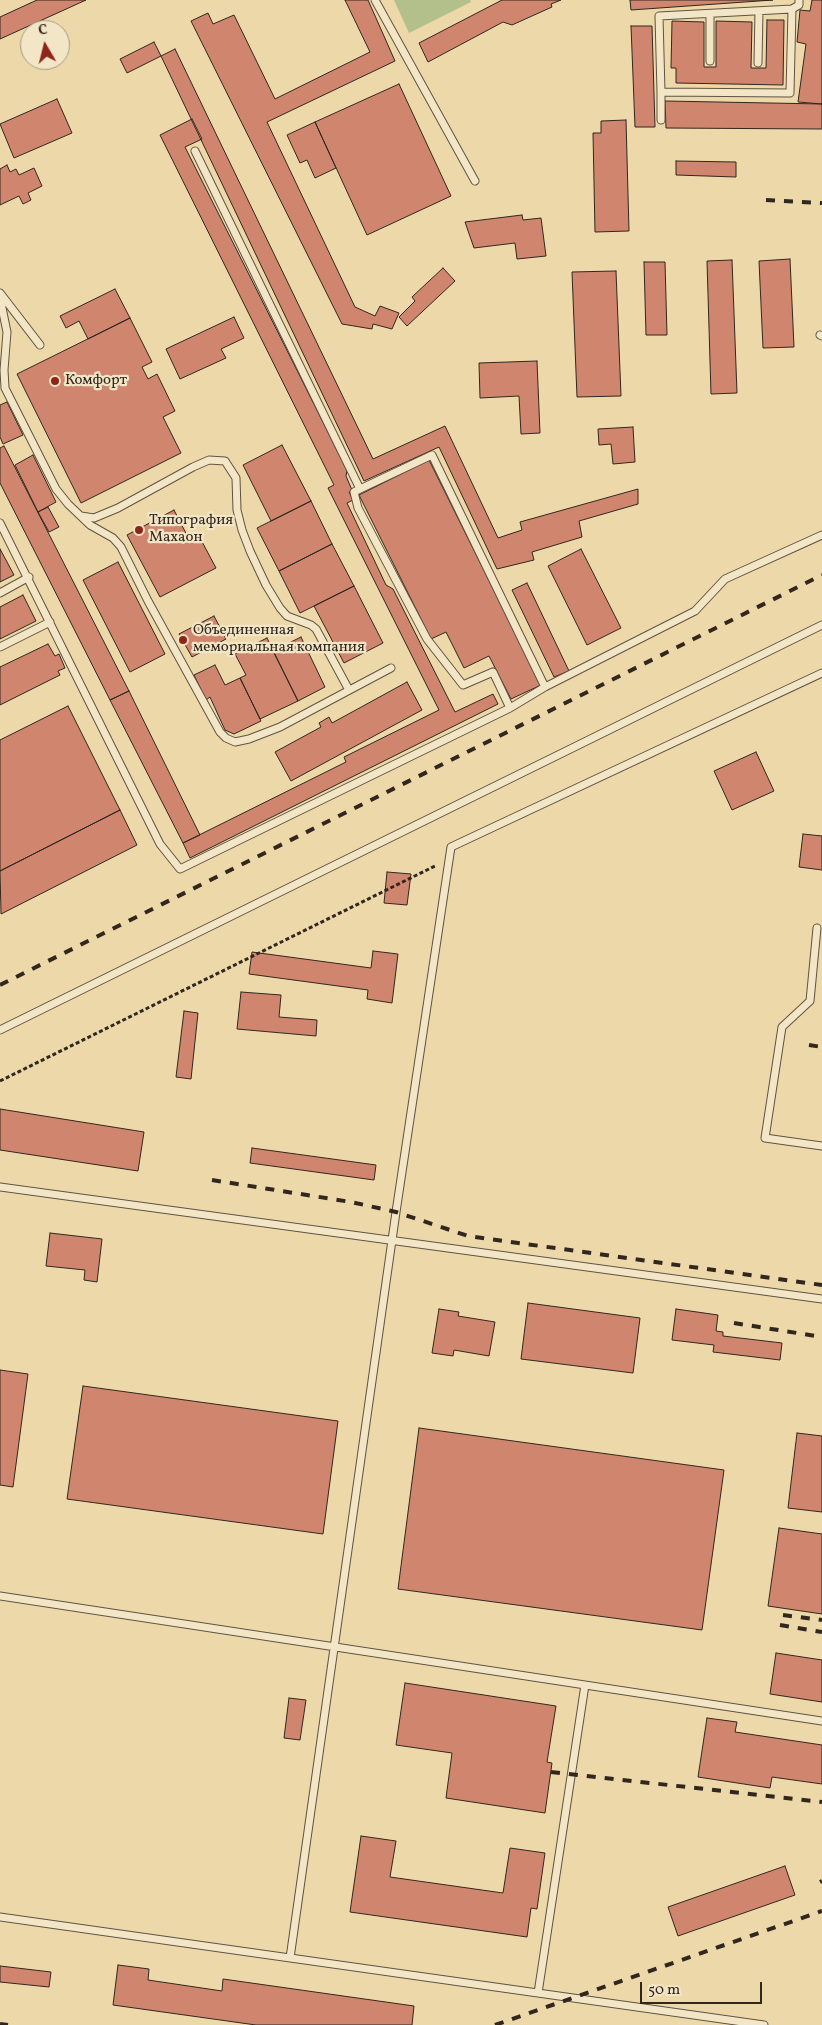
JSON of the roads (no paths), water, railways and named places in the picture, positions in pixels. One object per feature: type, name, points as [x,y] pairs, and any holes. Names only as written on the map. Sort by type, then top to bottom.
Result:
[{"type":"lane","points":[[375,0],[475,181]]},
{"type":"lane","points":[[661,120],[659,16],[792,9],[798,5],[799,0]]},
{"type":"lane","points":[[661,92],[790,93],[792,9]]},
{"type":"lane","points":[[758,63],[759,11]]},
{"type":"lane","points":[[710,14],[710,61]]},
{"type":"lane","points":[[195,152],[360,489]]},
{"type":"lane","points":[[0,292],[40,345]]},
{"type":"lane","points":[[0,298],[7,332],[4,370],[5,388],[56,489],[81,516],[113,538],[121,548],[148,602],[220,732],[226,738],[235,742],[249,739],[280,727],[392,668]]},
{"type":"lane","points":[[510,708],[493,672],[463,685],[438,655],[427,639],[358,508],[354,492],[432,454],[545,687]]},
{"type":"lane","points":[[81,516],[94,518],[118,508],[209,460],[225,461],[236,478],[237,510],[242,530],[266,585],[287,616],[311,625],[316,629],[349,690]]},
{"type":"lane","points":[[1,526],[29,578],[160,844],[180,870],[510,708],[545,687],[695,612],[725,579],[822,535]]},
{"type":"lane","points":[[0,593],[29,578]]},
{"type":"lane","points":[[0,647],[50,622]]},
{"type":"lane","points":[[0,1030],[822,625]]},
{"type":"lane","points":[[290,1958],[396,1212],[451,847],[822,674]]},
{"type":"lane","points":[[817,928],[810,1001],[782,1027],[765,1138],[822,1146]]},
{"type":"lane","points":[[0,1187],[822,1300]]},
{"type":"lane","points":[[0,1596],[822,1721]]},
{"type":"lane","points":[[538,1993],[585,1685]]},
{"type":"lane","points":[[0,1917],[764,2025]]},
{"type":"railway","points":[[766,200],[822,203]]},
{"type":"railway","points":[[0,985],[822,575]]},
{"type":"railway","points":[[809,1045],[822,1047]]},
{"type":"railway","points":[[212,1180],[351,1202],[396,1212],[468,1236],[822,1285]]},
{"type":"railway","points":[[734,1323],[822,1337]]},
{"type":"railway","points":[[783,1615],[822,1620]]},
{"type":"railway","points":[[780,1625],[822,1632]]},
{"type":"railway","points":[[551,1772],[822,1802]]},
{"type":"railway","points":[[495,2025],[822,1911]]},
{"type":"railway","points":[[0,2024],[8,2025]]},
{"type":"place","name":"Комфорт","points":[[55,381]]},
{"type":"place","name":"Типография Махаон","points":[[139,530]]},
{"type":"place","name":"Объединенная мемориальная компания","points":[[183,640]]}]
